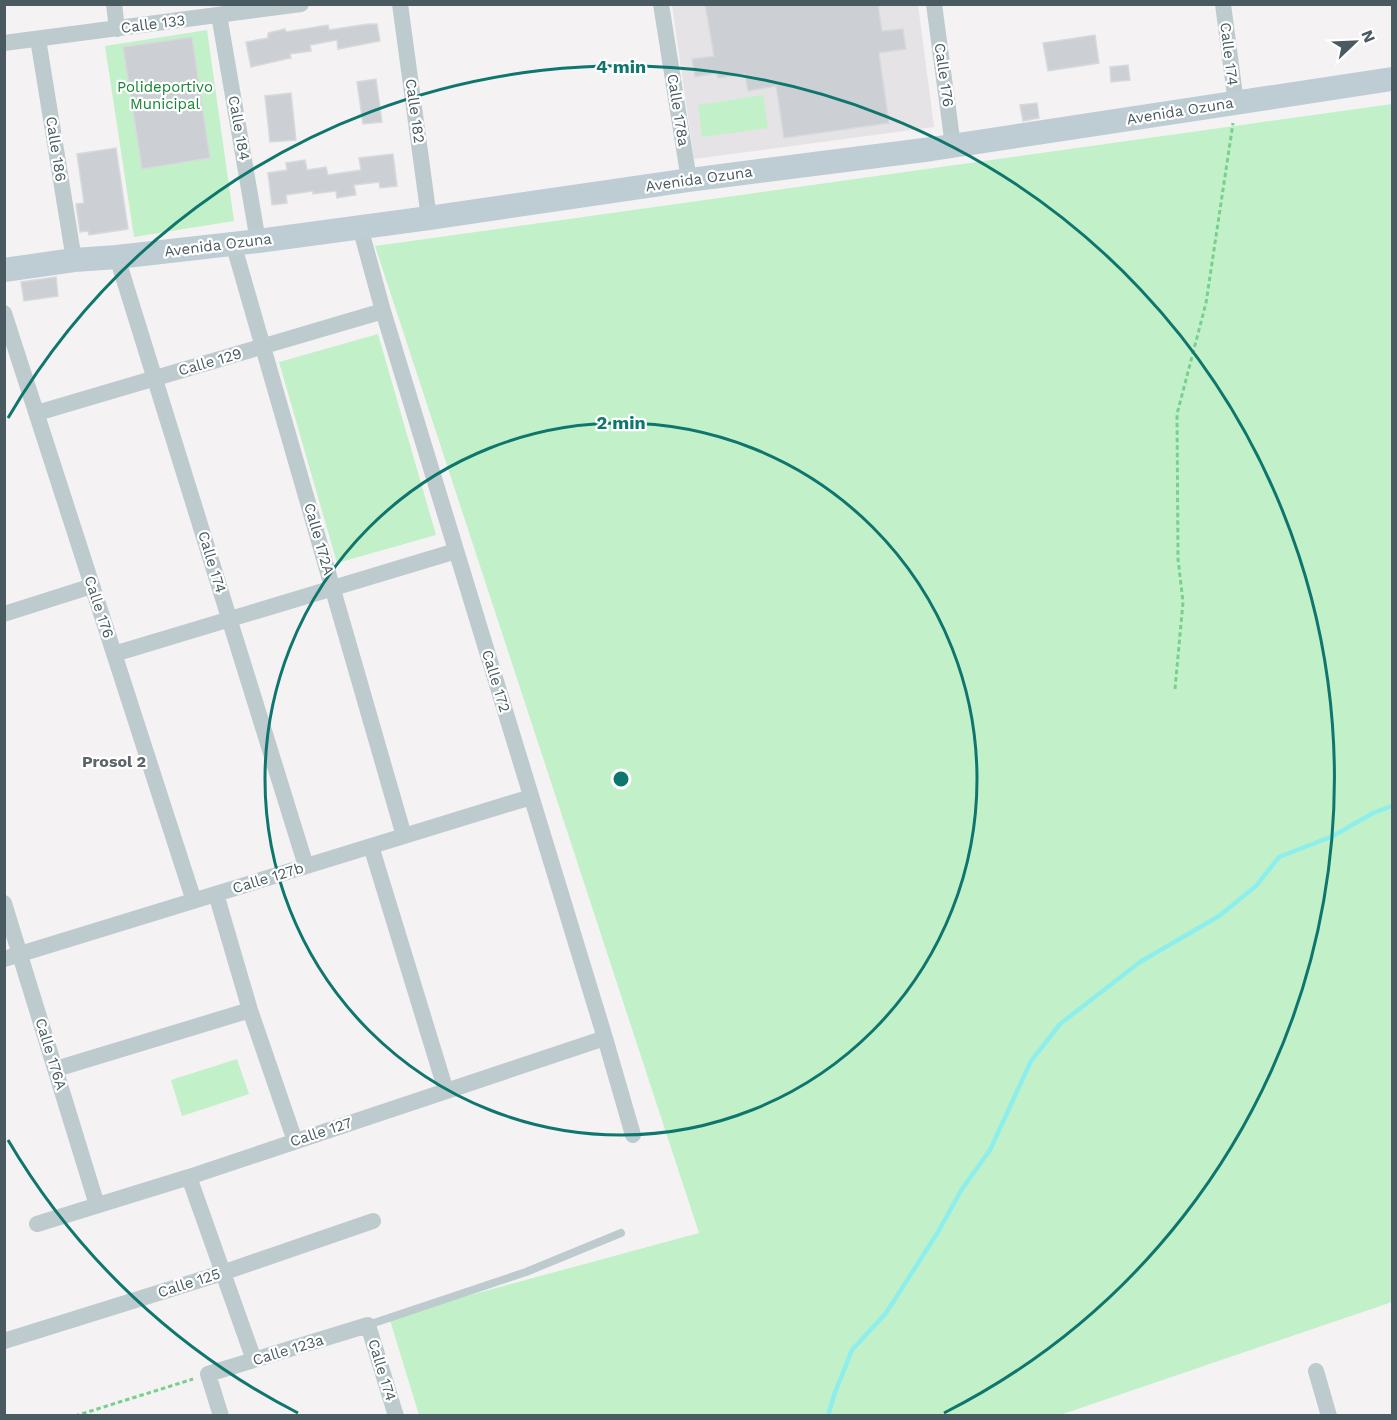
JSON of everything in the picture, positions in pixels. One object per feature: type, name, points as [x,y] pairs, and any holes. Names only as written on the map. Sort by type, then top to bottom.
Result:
[{"type":"main road","name":"Avenida Ozuna","points":[[4,270],[74,260],[258,241],[429,218],[689,180],[953,146],[1392,80]]},
{"type":"street","points":[[114,4],[117,28]]},
{"type":"street","name":"Calle 133","points":[[4,43],[301,4]]},
{"type":"street","name":"Calle 182","points":[[400,4],[429,218]]},
{"type":"street","name":"Calle 178a","points":[[661,4],[689,180]]},
{"type":"street","name":"Calle 176","points":[[934,4],[953,146]]},
{"type":"street","name":"Calle 174","points":[[1223,4],[1236,103]]},
{"type":"street","name":"Calle 184","points":[[219,15],[258,241]]},
{"type":"street","name":"Calle 186","points":[[38,39],[74,260]]},
{"type":"street","name":"Calle 172","points":[[360,227],[383,311],[633,1135]]},
{"type":"street","name":"Calle 172A","points":[[233,243],[404,836]]},
{"type":"street","name":"Calle 174","points":[[117,257],[306,866]]},
{"type":"street","name":"Calle 129","points":[[37,413],[383,311]]},
{"type":"street","name":"Calle 176","points":[[4,313],[194,901]]},
{"type":"street","points":[[114,654],[456,552]]},
{"type":"street","points":[[4,614],[92,586]]},
{"type":"street","name":"Calle 127b","points":[[12,957],[531,797]]},
{"type":"street","points":[[371,846],[446,1091]]},
{"type":"street","points":[[216,894],[250,1010],[296,1141]]},
{"type":"street","name":"Calle 176A","points":[[4,903],[12,957],[56,1069],[97,1206]]},
{"type":"street","points":[[56,1069],[250,1010]]},
{"type":"street","name":"Calle 127","points":[[37,1224],[189,1177],[605,1038]]},
{"type":"street","points":[[189,1177],[254,1360]]},
{"type":"street","name":"Calle 125","points":[[4,1341],[222,1273],[373,1221]]},
{"type":"street","name":"Calle 174","points":[[368,1325],[396,1416]]},
{"type":"street","name":"Calle 123a","points":[[208,1374],[368,1325]]},
{"type":"street","points":[[1316,1371],[1329,1416]]},
{"type":"street","points":[[208,1374],[221,1416]]},
{"type":"lane","points":[[368,1325],[526,1272],[621,1233]]},
{"type":"path","points":[[1175,689],[1183,602],[1178,560],[1177,414],[1206,303],[1236,103]]},
{"type":"path","points":[[75,1416],[208,1374]]},
{"type":"shaded area","points":[[672,5],[918,5],[934,127],[694,159]]},
{"type":"green space","name":"Polideportivo Municipal","points":[[207,30],[234,221],[134,237],[105,46]]},
{"type":"green space","points":[[763,95],[768,128],[702,137],[698,105]]},
{"type":"green space","points":[[1392,104],[1392,1302],[1060,1415],[419,1415],[389,1317],[699,1233],[375,246]]},
{"type":"green space","points":[[378,334],[436,535],[337,563],[279,362]]},
{"type":"green space","points":[[237,1059],[249,1094],[182,1116],[171,1080]]},
{"type":"building","points":[[705,4],[878,4],[882,31],[903,29],[906,49],[879,53],[889,123],[784,138],[776,86],[748,91],[745,74],[718,78],[717,73],[695,77],[692,59],[714,56]]},
{"type":"building","points":[[377,24],[380,41],[338,49],[337,40],[310,45],[311,51],[290,54],[291,58],[251,67],[246,42],[268,38],[268,33],[328,25],[329,30]]},
{"type":"building","points":[[1095,35],[1099,63],[1048,71],[1043,43]]},
{"type":"building","points":[[192,37],[210,158],[142,169],[123,47]]},
{"type":"building","points":[[1128,65],[1130,80],[1111,82],[1110,67]]},
{"type":"building","points":[[376,79],[382,122],[363,124],[357,82]]},
{"type":"building","points":[[291,93],[296,140],[270,142],[265,96]]},
{"type":"building","points":[[1037,103],[1039,118],[1023,121],[1020,105]]},
{"type":"building","points":[[116,148],[128,229],[89,235],[88,231],[80,232],[76,204],[84,203],[77,154]]},
{"type":"building","points":[[393,154],[397,186],[380,188],[379,182],[354,185],[356,195],[337,198],[336,191],[313,194],[313,191],[286,195],[287,203],[272,205],[268,173],[287,170],[286,163],[305,160],[307,170],[326,167],[328,175],[361,170],[359,158]]},
{"type":"building","points":[[56,277],[58,296],[24,301],[21,282]]},
{"type":"waterway","points":[[828,1416],[852,1350],[886,1313],[938,1232],[962,1189],[990,1150],[1031,1061],[1060,1024],[1140,962],[1219,916],[1256,886],[1279,857],[1333,836],[1373,813],[1392,806]]},
{"type":"district","name":"Prosol 2","points":[[114,761]]}]
